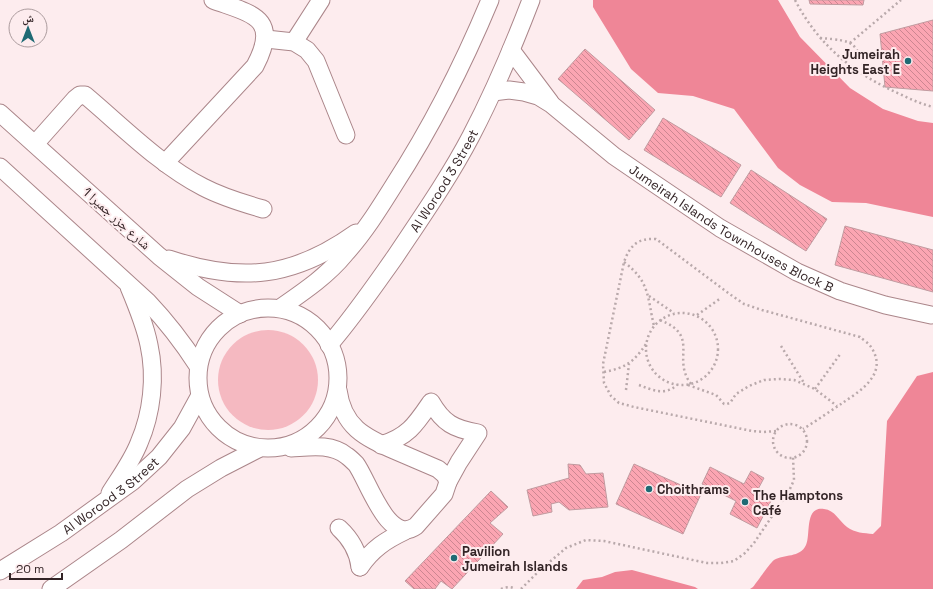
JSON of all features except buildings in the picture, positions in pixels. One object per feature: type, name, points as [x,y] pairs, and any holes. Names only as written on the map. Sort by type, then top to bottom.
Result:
[{"type":"street","points":[[165,163],[255,66],[263,51],[266,39],[263,26],[254,16],[213,0]]},
{"type":"street","points":[[294,42],[321,0]]},
{"type":"street","points":[[280,308],[314,284],[345,255],[370,222],[427,132],[473,41],[490,0]]},
{"type":"street","name":"Al Worood 3 Street","points":[[329,345],[370,294],[444,182],[470,138],[493,92],[531,0]]},
{"type":"street","points":[[266,39],[294,42],[307,50],[316,61],[346,135]]},
{"type":"street","name":"Jumeirah Islands Townhouses Block B","points":[[511,50],[551,104]]},
{"type":"street","name":"Jumeirah Islands Townhouses Block B","points":[[493,92],[509,90],[538,96],[551,104],[614,156],[686,205],[756,249],[797,272],[840,291],[885,305],[932,315]]},
{"type":"street","points":[[35,144],[75,99],[80,95],[85,95],[165,163],[202,186],[242,203],[263,209]]},
{"type":"street","name":"شارع جزر جميرا 1","points":[[0,113],[159,256],[198,287],[240,314]]},
{"type":"street","points":[[0,167],[148,302],[183,343],[198,366]]},
{"type":"street","points":[[159,256],[217,272],[242,274],[268,272],[292,266],[316,257],[339,245],[370,222]]},
{"type":"street","points":[[104,501],[128,466],[139,443],[147,420],[152,395],[152,370],[149,345],[143,321],[128,283]]},
{"type":"street","points":[[405,531],[398,528],[388,520],[356,464],[346,455],[333,448],[320,446],[258,448],[238,443],[221,432],[208,416],[199,397],[197,382],[198,366],[206,344],[220,326],[240,314],[260,308],[280,308],[301,316],[318,328],[329,345],[338,366],[338,388],[340,401],[344,413],[351,424],[360,433],[381,445],[438,469],[445,475],[448,482]]},
{"type":"street","points":[[279,448],[300,441],[318,428],[332,410],[338,388]]},
{"type":"street","name":"Al Worood 3 Street","points":[[0,571],[61,533],[133,481],[159,457],[182,428],[199,397]]},
{"type":"street","points":[[338,528],[346,534],[354,545],[359,558],[360,567],[372,551],[380,544],[405,531],[411,530],[416,526],[444,494],[448,482],[459,462],[478,433],[463,431],[449,424],[438,415],[431,402],[406,434],[394,441],[381,445]]},
{"type":"street","points":[[50,589],[121,540],[187,489],[258,448]]},
{"type":"path","points":[[794,0],[819,38],[839,58],[884,87],[923,105],[933,107]]},
{"type":"path","points":[[850,43],[901,0]]},
{"type":"path","points":[[819,38],[845,40],[850,43],[860,53],[867,76]]},
{"type":"path","points":[[776,431],[774,443],[776,450],[780,455],[793,457],[804,452],[808,440],[806,434],[803,429],[793,424],[786,424],[776,431],[752,431],[634,407],[619,403],[611,396],[604,383],[604,364],[624,262],[628,250],[638,242],[648,239],[656,240],[744,304],[860,336],[871,346],[875,355],[876,367],[873,378],[862,390],[803,429]]},
{"type":"path","points":[[624,262],[639,276],[648,296],[654,326]]},
{"type":"path","points":[[648,296],[674,313]]},
{"type":"path","points":[[697,315],[721,298]]},
{"type":"path","points":[[604,372],[617,370],[629,364],[639,355],[654,326],[660,320],[674,313],[689,313],[697,315],[705,320],[716,334],[719,352],[717,361],[707,376],[700,381],[691,384],[677,385],[668,382],[653,370],[648,362],[646,343]]},
{"type":"path","points":[[660,320],[670,323],[678,330],[683,338],[684,371],[686,378],[691,384]]},
{"type":"path","points":[[781,346],[804,383]]},
{"type":"path","points":[[815,388],[841,353]]},
{"type":"path","points":[[626,390],[629,364]]},
{"type":"path","points":[[687,385],[716,395],[724,404],[728,404],[736,394],[749,386],[764,380],[794,380],[815,388],[837,406]]},
{"type":"path","points":[[639,385],[661,392],[672,389],[677,385]]},
{"type":"path","points":[[521,589],[566,548],[586,540],[604,541],[707,563],[734,561],[745,553],[754,543],[789,491],[794,480],[793,457]]},
{"type":"path","points":[[501,589],[504,587],[512,587],[515,589]]},
{"type":"shaded area","points":[[593,0],[778,0],[800,37],[850,88],[883,109],[918,121],[933,123],[933,217],[866,203],[832,202],[800,185],[778,168],[734,109],[693,96],[658,93],[631,69],[593,7]]},
{"type":"shaded area","points":[[268,330],[287,333],[304,344],[315,361],[318,380],[315,399],[304,416],[287,427],[268,430],[249,427],[232,416],[221,399],[218,380],[221,361],[232,344],[249,333]]},
{"type":"shaded area","points":[[933,372],[933,589],[750,589],[774,560],[796,554],[803,549],[806,545],[811,516],[813,512],[818,509],[831,511],[844,525],[856,532],[873,534],[881,526],[887,421],[917,376]]},
{"type":"shaded area","points":[[632,570],[698,589],[576,589],[583,580],[602,577],[615,572]]},
{"type":"place","name":"Jumeirah Heights East E","points":[[908,61]]},
{"type":"place","name":"Choithrams","points":[[649,489]]},
{"type":"place","name":"The Hamptons Café","points":[[745,502]]},
{"type":"place","name":"Pavilion Jumeirah Islands","points":[[454,558]]}]
